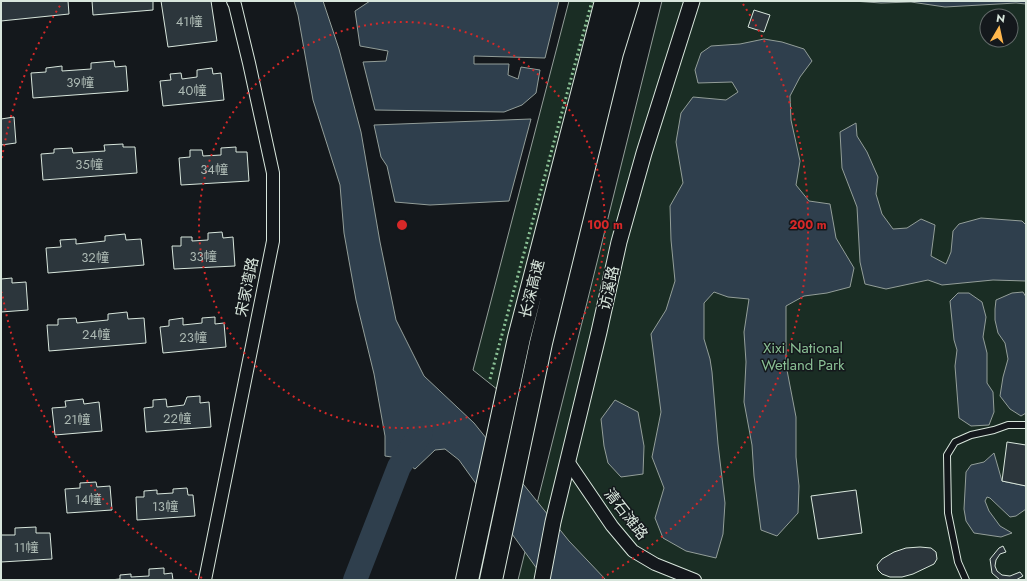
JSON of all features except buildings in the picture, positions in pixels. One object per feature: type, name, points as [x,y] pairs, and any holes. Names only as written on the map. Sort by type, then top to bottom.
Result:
[{"type":"highway","name":"长深高速","points":[[467,580],[519,338],[606,1]]},
{"type":"highway","name":"长深高速","points":[[491,580],[545,328],[612,53],[628,1]]},
{"type":"street","name":"宋家湾路","points":[[205,580],[273,241],[273,173],[249,63],[233,1]]},
{"type":"street","name":"访溪路","points":[[542,580],[567,460],[599,332],[621,235],[653,123],[692,1]]},
{"type":"street","name":"清石滩路","points":[[567,460],[612,526],[633,551],[655,564],[696,580]]},
{"type":"lane","points":[[966,580],[958,562],[948,513],[947,455],[955,442],[971,435],[1008,425],[1026,425]]},
{"type":"green space","points":[[569,1],[604,1],[498,390],[473,370]]},
{"type":"green space","name":"Xixi National Wetland Park","points":[[662,1],[1026,1],[1026,580],[518,580]]},
{"type":"water","points":[[294,1],[323,1],[339,49],[361,132],[380,242],[396,320],[424,376],[474,423],[569,541],[606,580],[545,580],[459,460],[445,449],[435,450],[415,469],[398,458],[385,456],[385,436],[374,374],[356,300],[344,233],[340,185],[313,100],[298,15]]},
{"type":"water","points":[[370,1],[559,1],[545,58],[474,56],[474,64],[509,64],[508,75],[518,79],[521,67],[540,70],[536,93],[522,105],[504,112],[375,110],[363,62],[386,61],[388,51],[360,46],[355,11]]},
{"type":"water","points":[[853,1],[1026,1],[1026,4],[1016,3],[945,7],[911,2],[881,3]]},
{"type":"water","points":[[764,39],[782,42],[804,49],[812,61],[800,77],[790,96],[791,120],[800,161],[796,185],[809,201],[830,204],[836,238],[854,268],[850,287],[827,293],[804,296],[786,306],[786,365],[796,417],[796,457],[799,486],[798,513],[777,536],[761,530],[754,476],[752,445],[744,402],[746,362],[744,332],[749,299],[728,297],[714,292],[704,303],[704,339],[712,372],[725,503],[723,534],[716,558],[686,551],[663,538],[655,518],[664,488],[652,457],[661,412],[651,334],[666,310],[675,281],[671,240],[670,206],[683,183],[676,142],[681,113],[693,97],[726,100],[738,92],[732,82],[698,83],[695,70],[701,53],[711,46],[740,44]]},
{"type":"water","points":[[531,119],[509,201],[430,205],[395,202],[387,166],[381,157],[374,125]]},
{"type":"water","points":[[856,123],[857,136],[867,152],[878,177],[876,194],[882,214],[893,229],[907,228],[921,219],[935,225],[931,256],[946,264],[951,252],[953,231],[959,224],[981,218],[1022,221],[1026,225],[1026,281],[993,280],[942,285],[928,280],[886,289],[865,284],[860,262],[857,207],[842,168],[840,132]]},
{"type":"water","points":[[1023,292],[1026,297],[1026,413],[1021,416],[1010,409],[1000,396],[1008,359],[1005,343],[998,333],[995,320],[995,309],[996,300],[1012,293]]},
{"type":"water","points":[[958,293],[969,293],[982,302],[986,317],[983,337],[987,353],[987,383],[993,392],[994,412],[989,425],[971,426],[959,418],[955,366],[957,350],[954,340],[950,301]]},
{"type":"water","points":[[615,400],[638,412],[644,446],[643,474],[621,477],[608,463],[604,446],[601,419]]},
{"type":"water","points":[[994,453],[1002,481],[1026,486],[1026,509],[1016,516],[1010,517],[990,498],[987,497],[985,501],[989,511],[1000,526],[1012,533],[1001,537],[974,533],[966,521],[964,509],[966,472],[971,465],[984,462]]},
{"type":"waterway","points":[[355,580],[399,467],[421,433]]},
{"type":"hedge","points":[[490,379],[592,1]]}]
